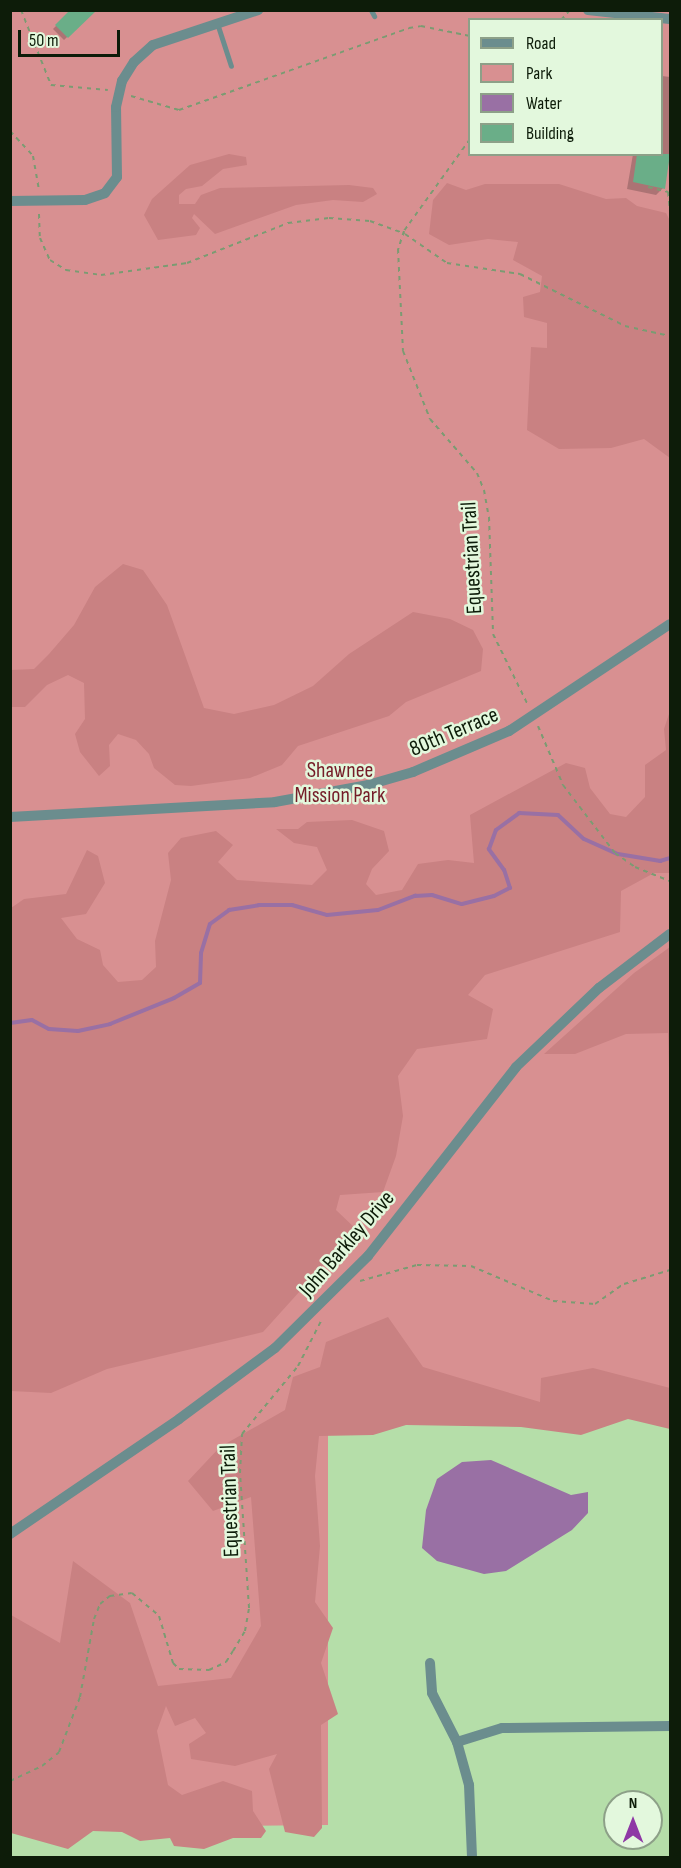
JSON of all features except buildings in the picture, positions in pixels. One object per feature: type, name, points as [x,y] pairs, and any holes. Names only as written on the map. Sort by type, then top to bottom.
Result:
[{"type":"street","points":[[10,201],[85,200],[105,193],[117,177],[117,107],[127,71],[153,45],[258,10]]},
{"type":"street","points":[[588,10],[661,18]]},
{"type":"street","name":"80th Terrace","points":[[10,817],[187,809],[308,797],[413,772],[469,751],[533,716],[670,624]]},
{"type":"street","name":"John Barkley Drive","points":[[10,1534],[197,1407],[290,1334],[368,1256],[516,1066],[598,988],[670,934]]},
{"type":"street","points":[[430,1663],[432,1693],[457,1742],[469,1785],[472,1857]]},
{"type":"street","points":[[457,1742],[502,1728],[670,1725]]},
{"type":"lane","points":[[216,24],[231,66]]},
{"type":"path","points":[[21,10],[51,85],[110,90]]},
{"type":"path","points":[[126,95],[179,110],[409,28],[421,26],[468,36]]},
{"type":"path","points":[[10,131],[33,156],[39,194]]},
{"type":"path","name":"Equestrian Trail","points":[[468,142],[403,233],[398,249],[398,287],[403,351],[430,418],[477,473],[484,490],[489,517],[493,634],[533,716],[563,785],[620,859],[670,881]]},
{"type":"path","points":[[648,187],[670,192],[670,211]]},
{"type":"path","points":[[39,208],[40,238],[50,260],[66,270],[83,274],[125,273],[187,263],[272,228],[309,219],[351,218],[403,233],[447,263],[520,274],[625,326],[670,336]]},
{"type":"path","points":[[670,595],[670,613]]},
{"type":"path","points":[[353,1286],[400,1268],[445,1264],[488,1270],[497,1278],[560,1302],[595,1304],[624,1284],[670,1270]]},
{"type":"path","name":"Equestrian Trail","points":[[10,1781],[42,1766],[59,1752],[80,1697],[94,1619],[100,1604],[110,1596],[132,1593],[159,1616],[172,1663],[179,1669],[209,1670],[230,1657],[245,1630],[249,1608],[240,1473],[242,1434],[298,1366],[323,1317]]},
{"type":"green space","name":"Shawnee Mission Park","points":[[11,11],[670,11],[670,1411],[328,1413],[328,1825],[11,1828]]},
{"type":"shaded area","points":[[229,154],[246,157],[247,165],[223,169],[202,186],[186,189],[179,195],[179,204],[195,204],[201,195],[220,188],[349,185],[373,188],[377,194],[363,202],[333,200],[296,205],[215,234],[194,214],[192,218],[200,228],[196,235],[158,240],[144,215],[152,199],[190,165]]},
{"type":"shaded area","points":[[447,183],[466,190],[485,184],[559,184],[606,199],[626,198],[637,206],[666,213],[670,221],[670,458],[644,439],[611,448],[559,449],[527,430],[531,347],[547,348],[547,323],[524,317],[523,297],[540,292],[542,276],[513,260],[518,242],[488,239],[449,245],[429,234],[433,200]]},
{"type":"shaded area","points":[[123,564],[143,570],[167,605],[204,708],[234,714],[274,705],[313,686],[349,654],[413,612],[450,619],[473,630],[483,649],[481,671],[406,702],[389,716],[298,746],[282,765],[250,778],[191,786],[175,785],[154,768],[149,754],[136,740],[118,734],[109,745],[110,766],[99,776],[80,752],[75,734],[85,719],[84,683],[68,675],[47,685],[25,707],[11,707],[11,670],[34,669],[74,625],[95,587]]},
{"type":"shaded area","points":[[670,711],[670,873],[654,873],[621,891],[620,932],[485,975],[468,995],[493,1009],[487,1039],[417,1049],[398,1076],[403,1116],[396,1156],[383,1192],[340,1195],[336,1210],[356,1229],[263,1332],[107,1369],[51,1393],[11,1391],[11,908],[24,899],[66,894],[87,850],[98,856],[105,883],[86,914],[61,918],[77,939],[100,950],[103,965],[118,982],[142,980],[156,967],[155,941],[171,880],[168,853],[181,838],[216,831],[233,845],[218,862],[237,880],[312,885],[327,870],[317,847],[294,843],[276,829],[298,829],[307,822],[352,820],[384,831],[389,851],[372,869],[366,884],[376,895],[402,890],[418,864],[448,860],[474,863],[470,815],[566,763],[585,768],[590,788],[610,814],[626,817],[645,797],[645,765],[666,750],[664,729]]},
{"type":"shaded area","points":[[670,947],[670,1104],[668,1033],[626,1034],[575,1054],[544,1054],[634,973]]},
{"type":"shaded area","points":[[388,1317],[423,1367],[540,1402],[541,1378],[593,1368],[670,1388],[670,1429],[628,1419],[581,1435],[521,1427],[406,1425],[373,1435],[319,1436],[315,1476],[320,1546],[315,1602],[333,1628],[321,1663],[338,1714],[321,1725],[322,1828],[314,1837],[285,1832],[269,1769],[277,1754],[235,1766],[191,1759],[189,1744],[206,1733],[195,1718],[175,1726],[166,1706],[157,1731],[168,1785],[182,1795],[223,1781],[252,1791],[253,1811],[266,1831],[261,1838],[233,1838],[204,1849],[174,1846],[170,1838],[140,1841],[122,1832],[93,1831],[68,1849],[11,1833],[11,1615],[60,1643],[73,1561],[130,1603],[158,1686],[231,1678],[261,1626],[251,1497],[213,1511],[188,1481],[220,1447],[285,1410],[293,1377],[320,1367],[326,1342]]},
{"type":"water","points":[[491,1460],[571,1495],[588,1492],[588,1513],[572,1530],[506,1571],[484,1574],[437,1561],[422,1548],[426,1510],[437,1479],[462,1462]]},
{"type":"waterway","points":[[10,1023],[32,1020],[49,1029],[78,1031],[110,1024],[174,998],[200,983],[201,953],[210,924],[229,910],[259,905],[292,905],[327,915],[378,910],[415,896],[432,895],[462,904],[494,896],[510,888],[504,870],[489,849],[496,830],[519,813],[558,815],[584,839],[618,854],[660,861],[670,858]]}]
